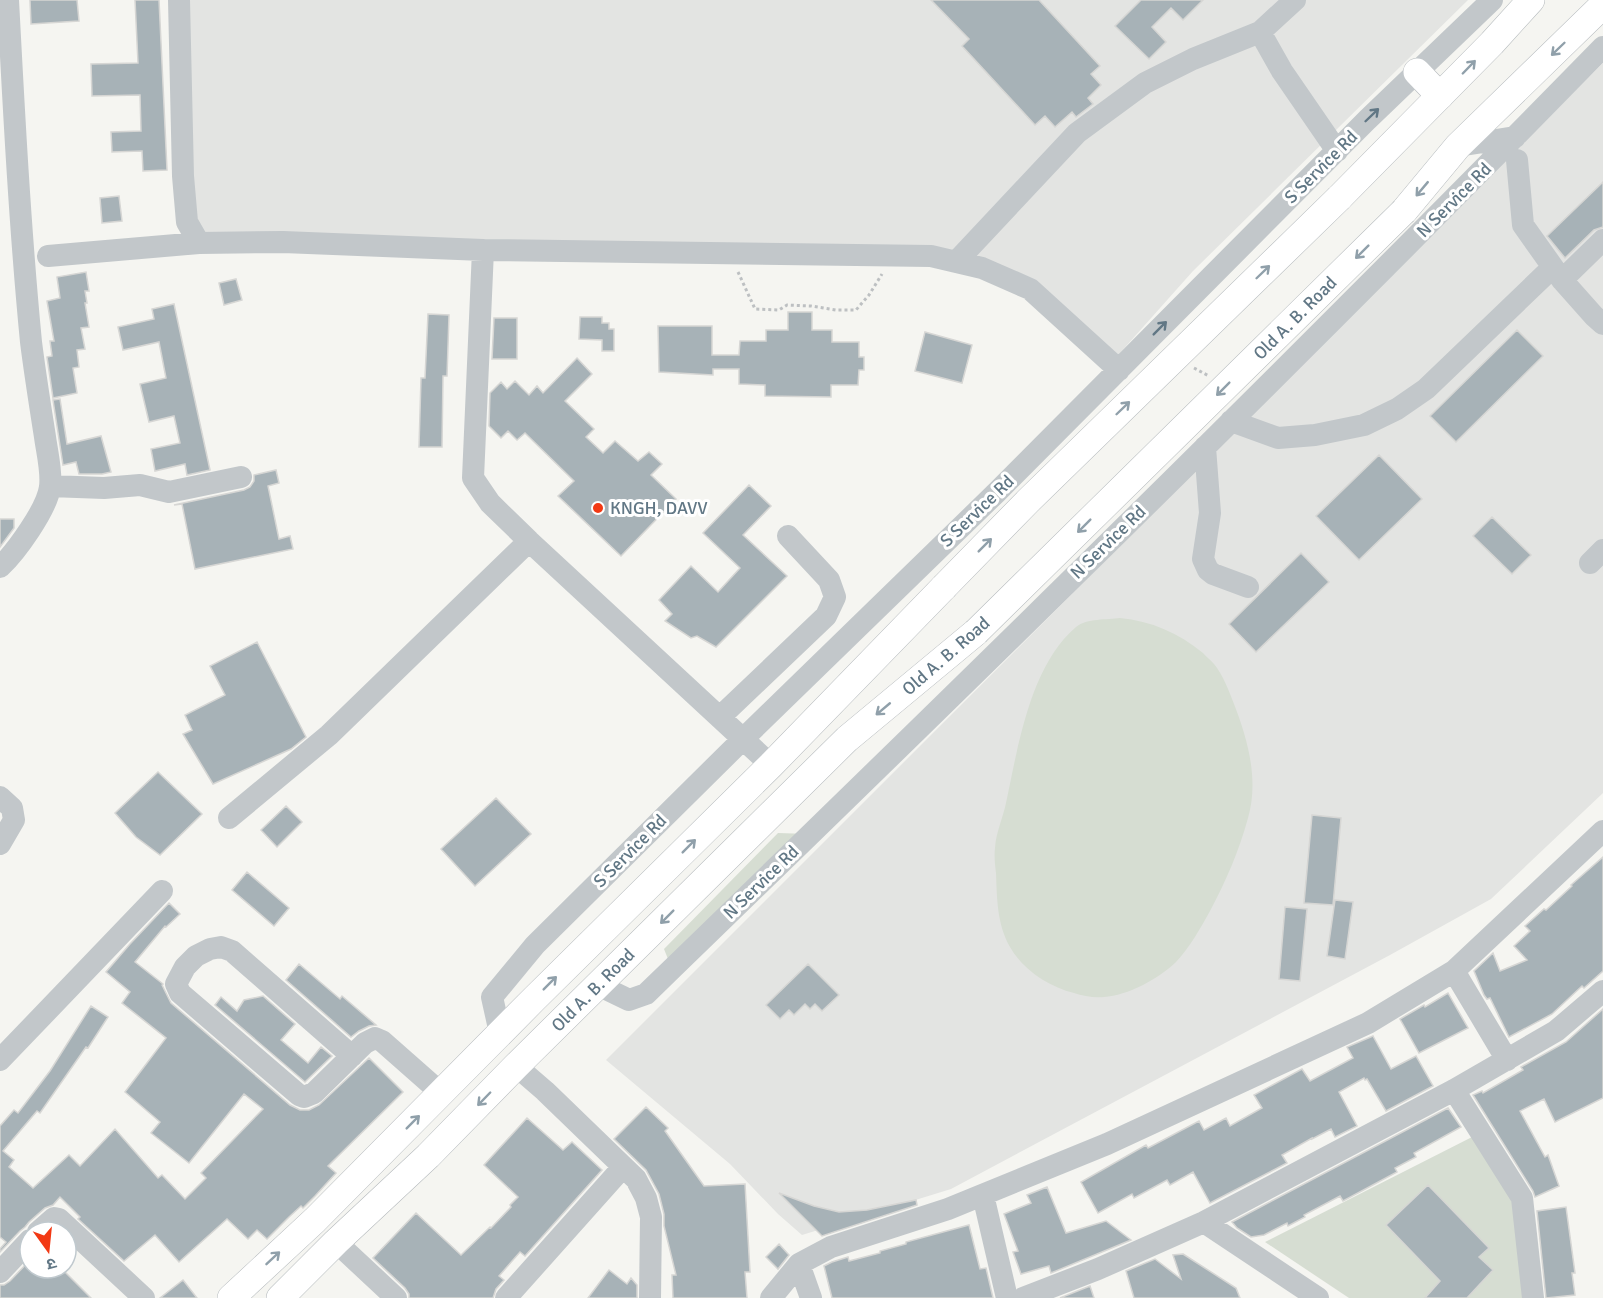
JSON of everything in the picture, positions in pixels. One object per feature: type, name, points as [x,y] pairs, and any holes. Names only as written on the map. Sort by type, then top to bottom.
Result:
[{"type":"main road","name":"Old A. B. Road","points":[[231,1298],[315,1220],[771,765],[1028,501],[1339,198],[1492,43],[1531,0]]},
{"type":"main road","name":"Old A. B. Road","points":[[280,1298],[428,1156],[847,739],[976,632],[1404,211],[1458,147],[1601,7]]},
{"type":"main road","points":[[1417,72],[1440,96]]},
{"type":"street","points":[[0,567],[12,556],[24,539],[45,501],[50,486],[49,461],[34,367],[8,141],[8,0]]},
{"type":"street","points":[[179,0],[183,176],[187,222],[199,243]]},
{"type":"street","points":[[956,262],[1077,133],[1144,83],[1193,59],[1260,32],[1295,0]]},
{"type":"street","name":"S Service Rd","points":[[500,1033],[492,997],[535,945],[997,492],[1337,151],[1492,0]]},
{"type":"street","points":[[1260,32],[1282,71],[1337,151]]},
{"type":"street","name":"N Service Rd","points":[[598,985],[629,1000],[646,994],[1205,447],[1425,229],[1603,47]]},
{"type":"street","points":[[1458,147],[1515,137]]},
{"type":"street","points":[[1517,160],[1523,225],[1557,274],[1603,324]]},
{"type":"street","points":[[1231,421],[1278,438],[1316,435],[1364,425],[1397,410],[1426,389],[1557,274],[1603,240]]},
{"type":"street","points":[[48,256],[199,243],[283,242],[483,250],[931,256],[982,268],[1030,289],[1119,369]]},
{"type":"street","points":[[483,250],[473,478],[490,503],[529,541],[771,765]]},
{"type":"street","points":[[1205,447],[1210,513],[1203,559],[1208,570],[1213,574],[1248,587]]},
{"type":"street","points":[[50,486],[104,488],[140,485],[169,492],[241,477]]},
{"type":"street","points":[[720,717],[826,616],[835,597],[829,580],[788,536]]},
{"type":"street","points":[[229,818],[329,735],[529,541]]},
{"type":"street","points":[[0,797],[12,808],[14,820],[0,844]]},
{"type":"street","points":[[771,1298],[799,1264],[831,1247],[948,1209],[1107,1144],[1368,1023],[1454,971],[1603,831]]},
{"type":"street","points":[[0,1060],[162,891]]},
{"type":"street","points":[[352,1056],[232,951],[221,947],[210,949],[196,956],[185,967],[176,984],[180,993],[299,1095],[314,1093],[352,1056],[375,1038],[382,1041],[441,1093]]},
{"type":"street","points":[[1454,971],[1507,1060]]},
{"type":"street","points":[[1023,1298],[1098,1269],[1204,1222],[1454,1090],[1556,1031],[1603,991]]},
{"type":"street","points":[[516,1066],[636,1179],[646,1198],[651,1216],[650,1298]]},
{"type":"street","points":[[1454,1090],[1522,1198],[1533,1298]]},
{"type":"street","points":[[506,1298],[623,1167]]},
{"type":"street","points":[[983,1195],[1007,1298]]},
{"type":"street","points":[[1204,1222],[1318,1298]]},
{"type":"street","points":[[78,1239],[130,1293]]},
{"type":"street","points":[[336,1242],[396,1298]]},
{"type":"street","points":[[0,1272],[18,1253]]},
{"type":"street","points":[[799,1264],[811,1298]]},
{"type":"path","points":[[729,253],[755,309],[779,310],[788,305],[856,310],[869,295],[895,255]]},
{"type":"path","points":[[1192,366],[1211,377]]},
{"type":"shaded area","points":[[179,0],[1468,0],[1193,271],[1111,363],[1030,289],[982,268],[199,243]]},
{"type":"shaded area","points":[[1603,63],[1603,793],[1491,899],[1390,955],[951,1189],[802,1235],[778,1214],[730,1164],[606,1060]]},
{"type":"shaded area","points":[[1120,618],[1154,625],[1174,634],[1194,646],[1214,664],[1228,689],[1244,732],[1252,775],[1251,804],[1232,866],[1210,911],[1186,950],[1169,968],[1143,985],[1113,996],[1092,997],[1055,987],[1029,970],[1015,955],[1000,920],[995,851],[1021,733],[1047,663],[1060,643],[1076,627],[1091,621]]},
{"type":"shaded area","points":[[778,833],[810,834],[672,969],[664,949]]},
{"type":"shaded area","points":[[1476,1135],[1517,1196],[1526,1298],[1349,1298],[1265,1242]]},
{"type":"building","points":[[30,0],[77,0],[79,21],[31,24]]},
{"type":"building","points":[[135,0],[159,0],[167,170],[143,171],[142,151],[112,152],[111,132],[141,131],[140,95],[92,96],[91,64],[138,63]]},
{"type":"building","points":[[931,0],[1039,0],[1100,66],[1091,74],[1101,85],[1088,98],[1093,104],[1076,117],[1072,112],[1055,127],[1045,116],[1035,125],[962,46],[969,39]]},
{"type":"building","points":[[1141,0],[1203,0],[1183,20],[1171,8],[1152,27],[1166,42],[1149,59],[1115,26]]},
{"type":"building","points":[[1603,182],[1603,227],[1594,230],[1565,258],[1547,236]]},
{"type":"building","points":[[119,196],[122,221],[102,223],[100,198]]},
{"type":"building","points":[[86,272],[89,291],[85,291],[87,303],[85,303],[89,327],[81,328],[85,349],[77,350],[79,367],[73,368],[77,393],[53,398],[47,357],[52,356],[50,341],[54,341],[47,301],[60,298],[57,277]]},
{"type":"building","points":[[236,279],[242,300],[224,305],[219,283]]},
{"type":"building","points":[[174,304],[210,470],[187,475],[185,464],[155,471],[151,449],[180,443],[174,416],[149,422],[140,384],[166,378],[159,342],[123,350],[118,327],[154,319],[152,309]]},
{"type":"building","points":[[788,312],[812,312],[812,330],[832,330],[832,342],[859,342],[859,357],[864,357],[864,370],[859,370],[858,385],[831,385],[831,397],[765,396],[765,385],[739,384],[739,369],[713,369],[713,375],[659,372],[658,326],[712,326],[712,355],[739,355],[740,341],[766,341],[766,330],[788,330]]},
{"type":"building","points":[[428,314],[449,315],[447,376],[443,376],[442,447],[419,447],[421,378],[425,378]]},
{"type":"building","points":[[580,317],[602,317],[602,323],[609,323],[609,329],[614,329],[614,351],[602,351],[602,340],[579,339]]},
{"type":"building","points":[[494,318],[517,318],[517,359],[492,359]]},
{"type":"building","points":[[1517,330],[1543,356],[1456,442],[1430,416]]},
{"type":"building","points":[[925,332],[972,345],[962,383],[915,371]]},
{"type":"building","points":[[577,358],[592,374],[565,401],[594,429],[586,437],[603,453],[615,441],[638,461],[649,452],[662,464],[651,475],[676,499],[621,556],[558,496],[574,481],[525,433],[517,440],[508,431],[501,438],[489,426],[490,393],[501,382],[507,389],[515,381],[529,395],[537,386],[543,393]]},
{"type":"building","points":[[60,399],[67,444],[101,436],[111,472],[79,474],[76,462],[63,465],[53,400]]},
{"type":"building","points":[[1379,455],[1422,499],[1359,560],[1316,516]]},
{"type":"building","points":[[276,470],[279,483],[268,486],[279,539],[290,536],[293,549],[195,569],[182,504],[174,505],[244,490],[254,481],[254,475]]},
{"type":"building","points":[[749,485],[771,506],[743,535],[787,576],[716,647],[697,636],[691,638],[665,621],[672,614],[659,600],[691,566],[718,592],[740,568],[703,533]]},
{"type":"building","points":[[1492,517],[1531,555],[1512,574],[1473,536]]},
{"type":"building","points":[[0,519],[14,519],[14,528],[0,547]]},
{"type":"building","points":[[1301,553],[1329,582],[1256,652],[1229,624]]},
{"type":"building","points":[[257,642],[306,737],[291,749],[213,784],[183,734],[192,730],[185,715],[225,695],[210,666]]},
{"type":"building","points":[[158,772],[202,814],[160,855],[136,837],[115,813]]},
{"type":"building","points":[[496,798],[531,834],[475,886],[441,849]]},
{"type":"building","points":[[286,806],[302,822],[277,847],[261,830]]},
{"type":"building","points":[[1312,815],[1341,818],[1333,905],[1304,903]]},
{"type":"building","points":[[1603,857],[1603,971],[1584,988],[1582,986],[1552,1014],[1509,1037],[1490,998],[1487,999],[1484,995],[1474,971],[1493,953],[1500,971],[1527,960],[1514,946],[1530,931],[1525,926],[1544,909],[1546,910]]},
{"type":"building","points":[[247,872],[289,908],[274,926],[232,890]]},
{"type":"building","points":[[1335,900],[1353,902],[1345,959],[1327,956]]},
{"type":"building","points":[[169,903],[180,914],[165,926],[135,962],[163,984],[171,1003],[290,1105],[300,1110],[309,1110],[319,1105],[369,1058],[403,1092],[328,1166],[336,1173],[315,1196],[303,1208],[301,1206],[267,1239],[257,1230],[248,1239],[227,1219],[179,1262],[155,1235],[124,1261],[78,1219],[80,1217],[60,1197],[53,1205],[45,1208],[31,1220],[18,1220],[18,1233],[0,1252],[6,1242],[0,1237],[0,1126],[14,1110],[18,1113],[50,1071],[91,1006],[108,1017],[40,1113],[37,1111],[3,1151],[14,1160],[9,1167],[33,1188],[69,1155],[80,1166],[115,1129],[158,1178],[162,1175],[185,1199],[206,1178],[201,1173],[263,1109],[244,1094],[189,1163],[151,1133],[160,1122],[125,1092],[166,1038],[122,1003],[130,992],[106,972]]},
{"type":"building","points":[[1285,907],[1307,909],[1300,981],[1279,979]]},
{"type":"building","points":[[299,964],[340,999],[342,996],[376,1025],[369,1026],[351,1037],[286,980]]},
{"type":"building","points":[[808,964],[839,995],[822,1011],[815,1004],[810,1009],[805,1004],[794,1015],[789,1010],[780,1019],[766,1005]]},
{"type":"building","points":[[1448,993],[1468,1028],[1419,1053],[1400,1019]]},
{"type":"building","points":[[263,996],[295,1024],[281,1040],[308,1063],[321,1047],[332,1056],[305,1082],[215,1005],[221,997],[237,1011],[244,1000]]},
{"type":"building","points":[[1603,1009],[1603,1098],[1555,1122],[1544,1099],[1520,1111],[1545,1157],[1548,1155],[1559,1186],[1535,1197],[1473,1095],[1482,1091],[1483,1093],[1523,1070],[1521,1067],[1566,1042]]},
{"type":"building","points":[[1373,1036],[1391,1069],[1416,1056],[1433,1086],[1386,1111],[1367,1079],[1364,1078],[1339,1092],[1357,1126],[1335,1137],[1331,1129],[1312,1138],[1282,1155],[1287,1163],[1210,1203],[1193,1172],[1170,1185],[1167,1180],[1134,1198],[1132,1194],[1098,1213],[1081,1182],[1146,1145],[1148,1148],[1199,1121],[1204,1130],[1226,1118],[1230,1126],[1262,1108],[1254,1095],[1302,1069],[1310,1081],[1353,1058],[1347,1047]]},
{"type":"building","points":[[646,1107],[668,1128],[665,1131],[704,1186],[745,1184],[750,1272],[745,1272],[747,1298],[673,1298],[672,1275],[676,1275],[659,1194],[646,1170],[614,1139]]},
{"type":"building","points":[[1448,1108],[1461,1127],[1414,1153],[1416,1157],[1395,1168],[1397,1172],[1343,1201],[1340,1196],[1288,1226],[1287,1223],[1264,1235],[1251,1237],[1232,1222]]},
{"type":"building","points":[[527,1118],[563,1150],[572,1142],[602,1170],[525,1256],[520,1252],[499,1276],[504,1280],[496,1289],[493,1298],[409,1298],[405,1288],[373,1258],[416,1213],[461,1255],[491,1228],[518,1197],[484,1165]]},
{"type":"building","points":[[1428,1185],[1489,1248],[1479,1257],[1493,1270],[1467,1298],[1425,1298],[1440,1281],[1386,1225]]},
{"type":"building","points":[[1047,1187],[1066,1233],[1106,1221],[1131,1240],[1051,1273],[1049,1266],[1021,1274],[1013,1252],[1018,1251],[1004,1214],[1031,1203],[1027,1195]]},
{"type":"building","points":[[779,1193],[814,1206],[839,1212],[867,1210],[916,1200],[917,1205],[822,1236]]},
{"type":"building","points":[[1566,1207],[1575,1273],[1572,1273],[1575,1295],[1546,1298],[1537,1211]]},
{"type":"building","points":[[969,1225],[980,1269],[986,1268],[993,1298],[832,1298],[824,1266],[848,1257],[849,1261],[880,1253],[880,1251],[906,1244],[906,1242]]},
{"type":"building","points":[[779,1244],[789,1255],[778,1269],[766,1257]]},
{"type":"building","points":[[1183,1254],[1236,1288],[1240,1298],[1134,1298],[1126,1271],[1155,1259],[1181,1279],[1173,1255]]},
{"type":"building","points":[[609,1270],[627,1284],[631,1278],[637,1285],[637,1298],[588,1298]]},
{"type":"building","points":[[18,1273],[18,1280],[73,1280],[91,1298],[0,1298],[0,1285],[10,1281]]},
{"type":"building","points":[[183,1280],[197,1298],[160,1298]]},
{"type":"building","points":[[1090,1286],[1094,1298],[1060,1298]]},
{"type":"place","name":"KNGH, DAVV","points":[[598,508]]}]
